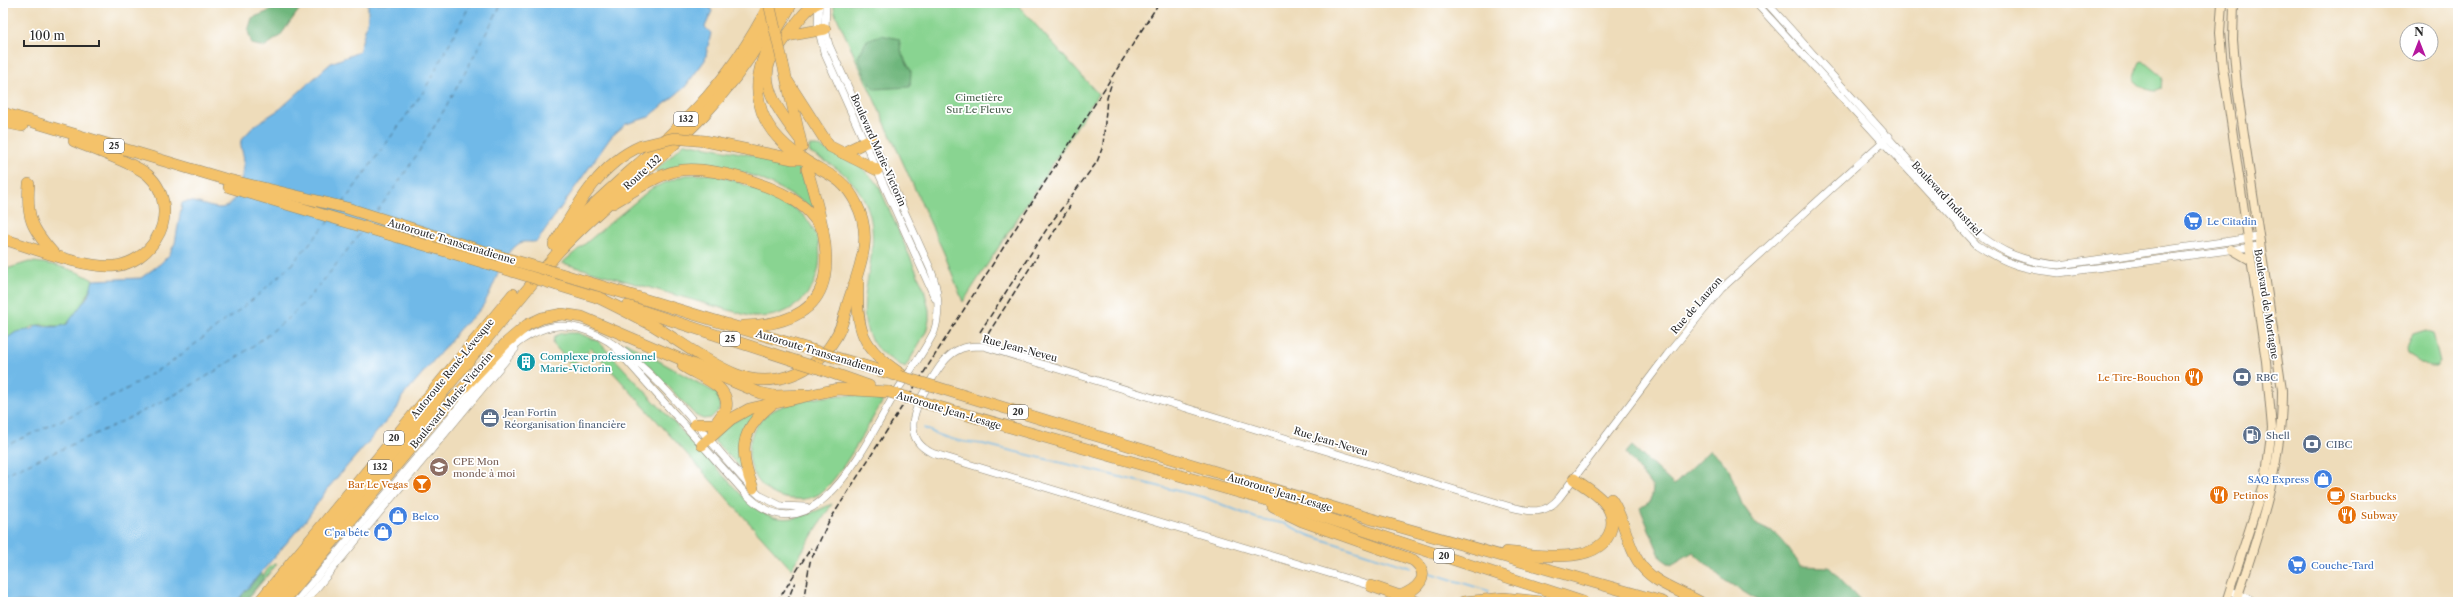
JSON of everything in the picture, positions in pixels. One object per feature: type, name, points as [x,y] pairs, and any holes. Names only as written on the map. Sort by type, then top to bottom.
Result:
[{"type":"highway","points":[[769,3],[783,64],[788,82],[800,142],[772,95],[768,82],[770,62],[788,36],[811,6],[819,3]]},
{"type":"highway","name":"Route 132","points":[[554,245],[595,202],[672,132],[712,91],[744,49],[769,3]]},
{"type":"highway","name":"Route 132","points":[[491,332],[571,237],[606,203],[688,131],[736,78],[762,40],[781,3]]},
{"type":"highway","points":[[735,326],[768,325],[784,321],[798,313],[813,300],[822,285],[827,269],[827,248],[805,164],[771,129],[762,113],[757,92],[762,59],[792,3]]},
{"type":"highway","points":[[788,36],[822,29]]},
{"type":"highway","points":[[788,82],[827,143],[877,170]]},
{"type":"highway","name":"Autoroute Transcanadienne","points":[[3,113],[597,297],[889,392]]},
{"type":"highway","name":"Autoroute Transcanadienne","points":[[3,121],[224,182],[347,208],[834,357],[902,376]]},
{"type":"highway","points":[[276,602],[547,273],[611,204],[688,131]]},
{"type":"highway","points":[[554,245],[575,210],[600,175],[617,160],[641,146],[674,138],[705,141],[757,150],[794,159],[837,178],[856,202],[862,217],[865,236],[859,272],[857,312],[860,331],[876,356],[902,376]]},
{"type":"highway","points":[[3,239],[93,265],[109,266],[124,264],[137,259],[148,250],[158,237],[163,220],[162,196],[148,176],[74,141]]},
{"type":"highway","points":[[843,153],[868,141]]},
{"type":"highway","points":[[611,204],[666,174],[684,170],[710,170],[732,175],[793,199],[808,210],[823,230]]},
{"type":"highway","points":[[29,184],[27,206],[30,222],[37,234],[55,254]]},
{"type":"highway","name":"Autoroute René-Lévesque","points":[[259,602],[554,245]]},
{"type":"highway","points":[[597,297],[655,327],[730,372],[750,378],[771,380],[784,378],[804,370],[819,360],[829,348],[840,330],[859,272]]},
{"type":"highway","points":[[283,602],[444,407],[483,365],[526,325],[547,316],[575,315],[592,320],[760,393],[774,396],[806,395]]},
{"type":"highway","name":"Autoroute René-Lévesque","points":[[270,602],[491,332]]},
{"type":"highway","points":[[650,346],[722,390],[726,399],[727,407],[724,414],[703,440]]},
{"type":"highway","name":"Autoroute Jean-Lesage","points":[[902,376],[1474,549],[1663,602]]},
{"type":"highway","points":[[703,440],[739,413],[774,402],[842,389],[889,392]]},
{"type":"highway","name":"Autoroute Jean-Lesage","points":[[889,392],[1353,525],[1583,602]]},
{"type":"highway","points":[[753,488],[744,461],[745,439],[754,421],[774,402]]},
{"type":"highway","points":[[695,424],[715,424]]},
{"type":"highway","points":[[1474,549],[1558,556],[1586,552],[1597,548],[1604,542],[1610,530],[1610,512],[1600,498],[1576,476]]},
{"type":"highway","points":[[1576,476],[1610,498],[1636,558],[1644,569],[1659,581],[1700,602]]},
{"type":"highway","points":[[1243,494],[1302,521],[1413,560],[1421,569],[1421,582],[1414,590],[1400,596]]},
{"type":"highway","points":[[1371,586],[1417,602]]},
{"type":"highway","points":[[1463,602],[1504,598],[1543,602]]},
{"type":"main road","name":"Boulevard de Mortagne","points":[[2222,3],[2220,32],[2250,260],[2266,361],[2272,428],[2264,481],[2226,602]]},
{"type":"main road","name":"Boulevard de Mortagne","points":[[2234,3],[2234,56],[2259,241],[2282,390],[2282,423],[2272,487],[2237,598]]},
{"type":"main road","points":[[2231,249],[2250,260]]},
{"type":"street","name":"Boulevard Marie-Victorin","points":[[296,602],[484,375],[502,356],[535,332],[560,326],[589,331],[612,344],[638,362],[695,424],[703,440],[748,495],[762,506],[774,512],[791,514],[824,500],[837,488],[932,336],[937,322],[933,276],[824,52],[819,3]]},
{"type":"street","name":"Boulevard Marie-Victorin","points":[[822,29],[826,3]]},
{"type":"street","name":"Boulevard Industriel","points":[[1756,3],[1920,183],[1949,210],[1982,237],[2010,255],[2032,262],[2068,264],[2216,243],[2248,243]]},
{"type":"street","name":"Boulevard Industriel","points":[[1768,3],[1926,179],[1977,245],[2002,261],[2030,270],[2059,273],[2231,249],[2259,241]]},
{"type":"street","points":[[1858,115],[1864,109]]},
{"type":"street","name":"Rue de Lauzon","points":[[1544,510],[1555,502],[1576,476],[1666,355],[1721,289],[1888,136]]},
{"type":"street","name":"Boulevard Marie-Victorin","points":[[868,141],[877,170],[936,302]]},
{"type":"street","points":[[1920,183],[1926,179]]},
{"type":"street","points":[[2216,243],[2218,251]]},
{"type":"street","points":[[2128,255],[2129,264]]},
{"type":"street","points":[[2068,264],[2068,272]]},
{"type":"street","name":"Boulevard Marie-Victorin","points":[[305,602],[518,344]]},
{"type":"street","name":"Boulevard Marie-Victorin","points":[[612,344],[703,440],[766,500],[777,505],[810,507]]},
{"type":"street","name":"Rue Jean-Neveu","points":[[1371,586],[932,453],[921,446],[916,437],[913,424],[916,407],[938,370],[948,357],[962,348],[983,346],[1511,507],[1533,512],[1544,510]]},
{"type":"street","points":[[2230,590],[2237,598],[2254,602]]},
{"type":"green space","points":[[279,3],[304,3],[280,36],[264,47],[252,44],[248,31],[252,18],[267,12]]},
{"type":"green space","name":"Cimetière Sur Le Fleuve","points":[[833,3],[1016,3],[1098,94],[963,302],[944,253],[835,13]]},
{"type":"green space","points":[[881,35],[899,39],[902,54],[911,71],[910,87],[874,89],[864,73],[858,57],[867,40]]},
{"type":"green space","points":[[2143,61],[2162,77],[2161,89],[2158,91],[2146,89],[2138,84],[2133,78],[2140,62]]},
{"type":"green space","points":[[685,143],[797,163],[815,210],[788,193],[759,178],[728,168],[697,164],[664,171],[655,171]]},
{"type":"green space","points":[[809,146],[818,146],[853,163],[862,168],[878,184],[924,289],[929,310],[929,320],[926,332],[905,368],[877,348],[867,329],[864,309],[872,244],[871,221],[863,198],[842,172],[810,153]]},
{"type":"green space","points":[[709,174],[724,177],[776,198],[804,216],[818,241],[820,254],[819,268],[815,281],[808,293],[798,303],[786,311],[778,314],[753,317],[562,263],[652,188],[685,175]]},
{"type":"green space","points":[[29,262],[45,263],[70,269],[93,280],[92,284],[77,312],[68,323],[58,326],[35,326],[3,341],[3,270]]},
{"type":"green space","points":[[2426,330],[2433,333],[2440,362],[2436,367],[2429,367],[2408,354],[2407,348],[2413,334]]},
{"type":"green space","points":[[561,333],[578,333],[598,341],[750,504],[761,511],[771,516],[790,518],[810,513],[832,504],[791,569],[591,348],[572,365],[553,344],[554,337]]},
{"type":"green space","points":[[625,342],[718,394],[720,409],[711,418],[703,419],[695,415],[652,369],[625,345]]},
{"type":"green space","points":[[841,395],[866,396],[883,401],[844,465],[827,487],[819,494],[805,499],[778,496],[765,488],[755,476],[750,461],[749,446],[754,431],[763,418],[778,408],[793,403]]},
{"type":"green space","points":[[755,411],[741,468],[715,442],[715,437],[729,424]]},
{"type":"green space","points":[[1632,446],[1674,485],[1710,450],[1728,467],[1742,504],[1757,525],[1778,535],[1801,566],[1829,567],[1861,602],[1760,602],[1724,580],[1693,552],[1671,565],[1661,558],[1640,508],[1651,501],[1653,488],[1626,453]]},
{"type":"green space","points":[[274,564],[277,564],[245,602],[268,569]]},
{"type":"green space","points":[[261,573],[264,575],[263,579],[245,602],[236,602]]},
{"type":"water","points":[[368,3],[707,3],[712,11],[705,27],[711,33],[705,60],[685,87],[649,117],[626,124],[611,137],[537,241],[522,242],[511,250],[506,257],[482,307],[459,329],[402,397],[397,409],[328,488],[306,520],[236,602],[3,602],[3,341],[16,332],[33,329],[37,325],[52,327],[67,324],[88,296],[93,280],[141,278],[160,264],[169,255],[175,243],[182,203],[188,201],[195,202],[217,208],[230,204],[235,197],[241,182],[243,171],[244,160],[241,140],[255,125],[280,109],[331,63],[359,52],[368,19]]},
{"type":"waterway","points":[[924,428],[939,435],[953,439],[983,444],[1203,497],[1256,518],[1286,524],[1308,535],[1411,568]]},
{"type":"waterway","points":[[1430,573],[1489,591]]},
{"type":"ferry route","points":[[343,203],[424,91],[471,3]]},
{"type":"ferry route","points":[[377,211],[429,136],[459,84],[502,3]]},
{"type":"ferry route","points":[[3,447],[120,393],[173,361],[256,297],[291,265],[329,221]]},
{"type":"ferry route","points":[[3,475],[151,407],[222,367],[255,344],[298,309],[308,299],[362,231]]},
{"type":"railway","points":[[803,602],[810,562],[828,523],[1159,3]]},
{"type":"railway","points":[[980,332],[1050,224],[1097,162],[1103,146],[1107,98],[1112,82]]},
{"type":"railway","points":[[1049,240],[1070,206]]},
{"type":"railway","points":[[988,334],[1038,255]]},
{"type":"railway","points":[[777,602],[811,548]]},
{"type":"railway","points":[[787,602],[795,582]]},
{"type":"place","name":"Le Citadin","points":[[2193,221]]},
{"type":"place","name":"Complexe professionnel Marie-Victorin","points":[[526,362]]},
{"type":"place","name":"Le Tire-Bouchon","points":[[2194,377]]},
{"type":"place","name":"RBC","points":[[2242,377]]},
{"type":"place","name":"Jean Fortin Réorganisation financière","points":[[490,418]]},
{"type":"place","name":"Shell","points":[[2252,435]]},
{"type":"place","name":"CIBC","points":[[2312,444]]},
{"type":"place","name":"CPE Mon monde à moi","points":[[439,467]]},
{"type":"place","name":"SAQ Express","points":[[2323,479]]},
{"type":"place","name":"Bar Le Vegas","points":[[422,484]]},
{"type":"place","name":"Petinos","points":[[2219,495]]},
{"type":"place","name":"Starbucks","points":[[2336,496]]},
{"type":"place","name":"Subway","points":[[2347,515]]},
{"type":"place","name":"Belco","points":[[398,516]]},
{"type":"place","name":"C'pa bête","points":[[383,532]]},
{"type":"place","name":"Couche-Tard","points":[[2297,565]]}]
